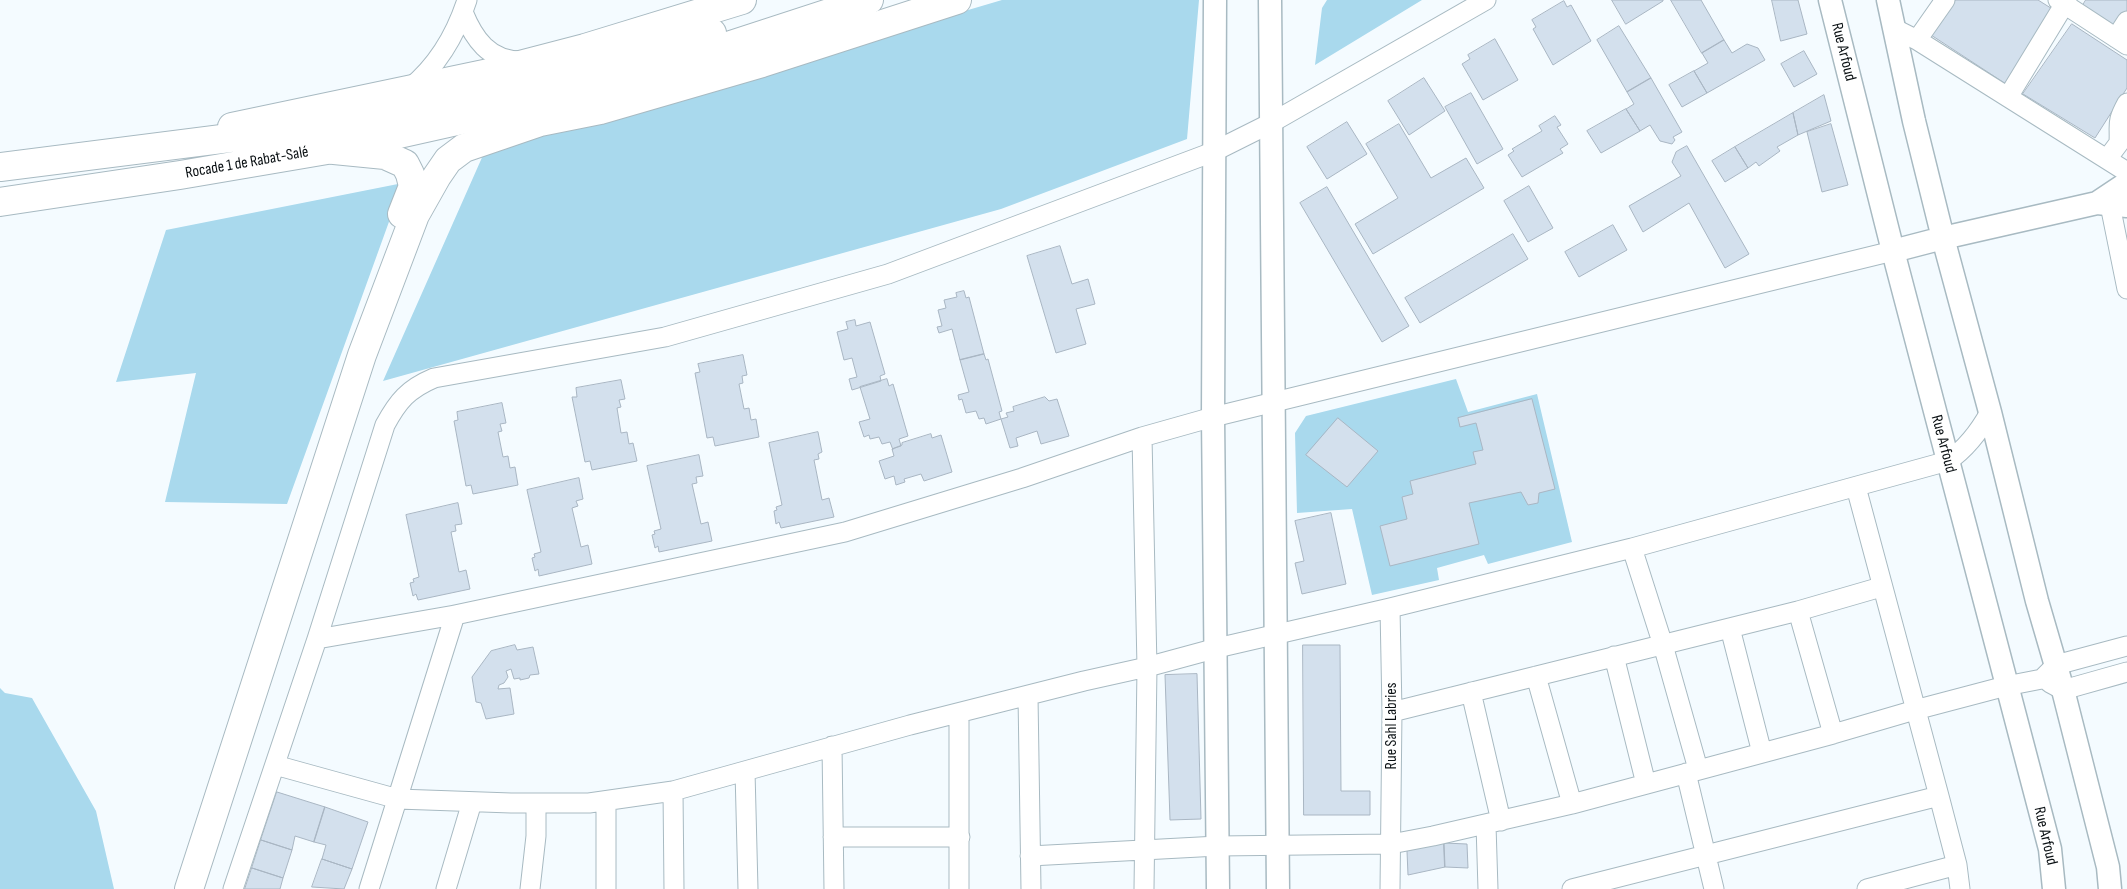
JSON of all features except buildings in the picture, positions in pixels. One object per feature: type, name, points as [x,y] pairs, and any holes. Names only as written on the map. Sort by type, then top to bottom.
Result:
[{"type":"main road","points":[[169,144],[244,124],[489,74],[667,24],[742,0]]},
{"type":"main road","name":"Rocade 1 de Rabat-Salé","points":[[0,167],[169,144],[269,133],[535,83],[615,62],[815,0]]},
{"type":"main road","name":"Rocade 1 de Rabat-Salé","points":[[0,202],[327,150],[586,92],[639,78],[694,57],[868,0]]},
{"type":"main road","points":[[377,139],[423,140],[501,125],[540,122],[600,110],[843,38],[957,0]]},
{"type":"main road","points":[[189,889],[356,373],[414,215],[436,176],[448,160],[464,148],[540,122]]},
{"type":"main road","points":[[171,889],[287,530],[361,320],[413,186],[410,174],[404,164],[385,155],[327,150]]},
{"type":"street","points":[[1214,0],[1213,417],[1218,889]]},
{"type":"street","points":[[1270,0],[1274,634],[1278,889]]},
{"type":"street","points":[[233,889],[318,640],[385,425],[395,407],[417,386],[434,378],[665,337],[888,274],[1213,152],[1271,123],[1486,0]]},
{"type":"street","name":"Rue Arfoud","points":[[1830,0],[1893,251],[2050,849],[2054,889]]},
{"type":"street","points":[[1888,0],[1914,121],[1943,238],[1990,412],[2035,592],[2049,672],[2063,690],[2108,867],[2110,889]]},
{"type":"street","points":[[1917,40],[1945,0]]},
{"type":"street","points":[[2008,97],[2063,1],[2122,42],[2127,21]]},
{"type":"street","points":[[465,6],[471,32],[480,45],[491,53],[509,60],[535,61]]},
{"type":"street","points":[[407,91],[426,75],[441,56],[465,6]]},
{"type":"street","points":[[1895,29],[1917,40],[2127,172]]},
{"type":"street","points":[[2106,159],[2119,143],[2118,127],[2120,115],[2127,103]]},
{"type":"street","points":[[318,640],[455,615],[651,575],[845,532],[1022,478],[1142,437],[1213,417],[1943,238],[2110,202],[2127,183]]},
{"type":"street","points":[[2110,202],[2127,289]]},
{"type":"street","points":[[275,765],[398,799],[589,803],[673,791],[832,746],[959,713],[1147,667],[1216,648],[1390,608],[1632,548],[1948,461],[1962,451],[1974,438],[1990,412]]},
{"type":"street","points":[[1142,437],[1147,667],[1144,889]]},
{"type":"street","points":[[1856,487],[1957,865],[1960,889]]},
{"type":"street","points":[[1632,548],[1663,645],[1692,771],[1706,855],[1714,889]]},
{"type":"street","points":[[1392,712],[1798,611],[1882,587]]},
{"type":"street","name":"Rue Sahl Labries","points":[[1390,608],[1392,712],[1390,889]]},
{"type":"street","points":[[1798,611],[1832,734]]},
{"type":"street","points":[[369,889],[455,615]]},
{"type":"street","points":[[1730,628],[1762,753]]},
{"type":"street","points":[[1030,856],[1144,852],[1218,846],[1278,847],[1391,844],[1493,823],[1572,804],[1762,753],[2006,686],[2127,646]]},
{"type":"street","points":[[1614,656],[1646,784]]},
{"type":"street","points":[[2063,690],[2127,672]]},
{"type":"street","points":[[1536,676],[1572,804]]},
{"type":"street","points":[[1471,692],[1493,823],[1488,889]]},
{"type":"street","points":[[1028,696],[1031,889]]},
{"type":"street","points":[[959,713],[959,889]]},
{"type":"street","points":[[832,746],[834,889]]},
{"type":"street","points":[[745,771],[748,889]]},
{"type":"street","points":[[673,791],[674,889]]},
{"type":"street","points":[[1572,889],[1939,796]]},
{"type":"street","points":[[606,801],[606,889]]},
{"type":"street","points":[[446,889],[472,802]]},
{"type":"street","points":[[530,889],[536,836],[536,803]]},
{"type":"street","points":[[833,837],[960,837]]},
{"type":"street","points":[[1867,889],[1957,865]]},
{"type":"shaded area","points":[[1002,0],[1199,0],[1187,139],[1001,209],[383,381],[484,153]]},
{"type":"shaded area","points":[[1327,0],[1422,0],[1315,65],[1322,8]]},
{"type":"shaded area","points":[[403,183],[287,504],[165,502],[196,373],[116,382],[166,230]]},
{"type":"shaded area","points":[[1456,379],[1468,412],[1537,394],[1572,542],[1488,564],[1484,555],[1437,568],[1439,580],[1372,595],[1352,509],[1297,513],[1295,433],[1306,416]]},
{"type":"shaded area","points":[[0,688],[5,693],[32,698],[96,811],[114,889],[0,889]]}]
